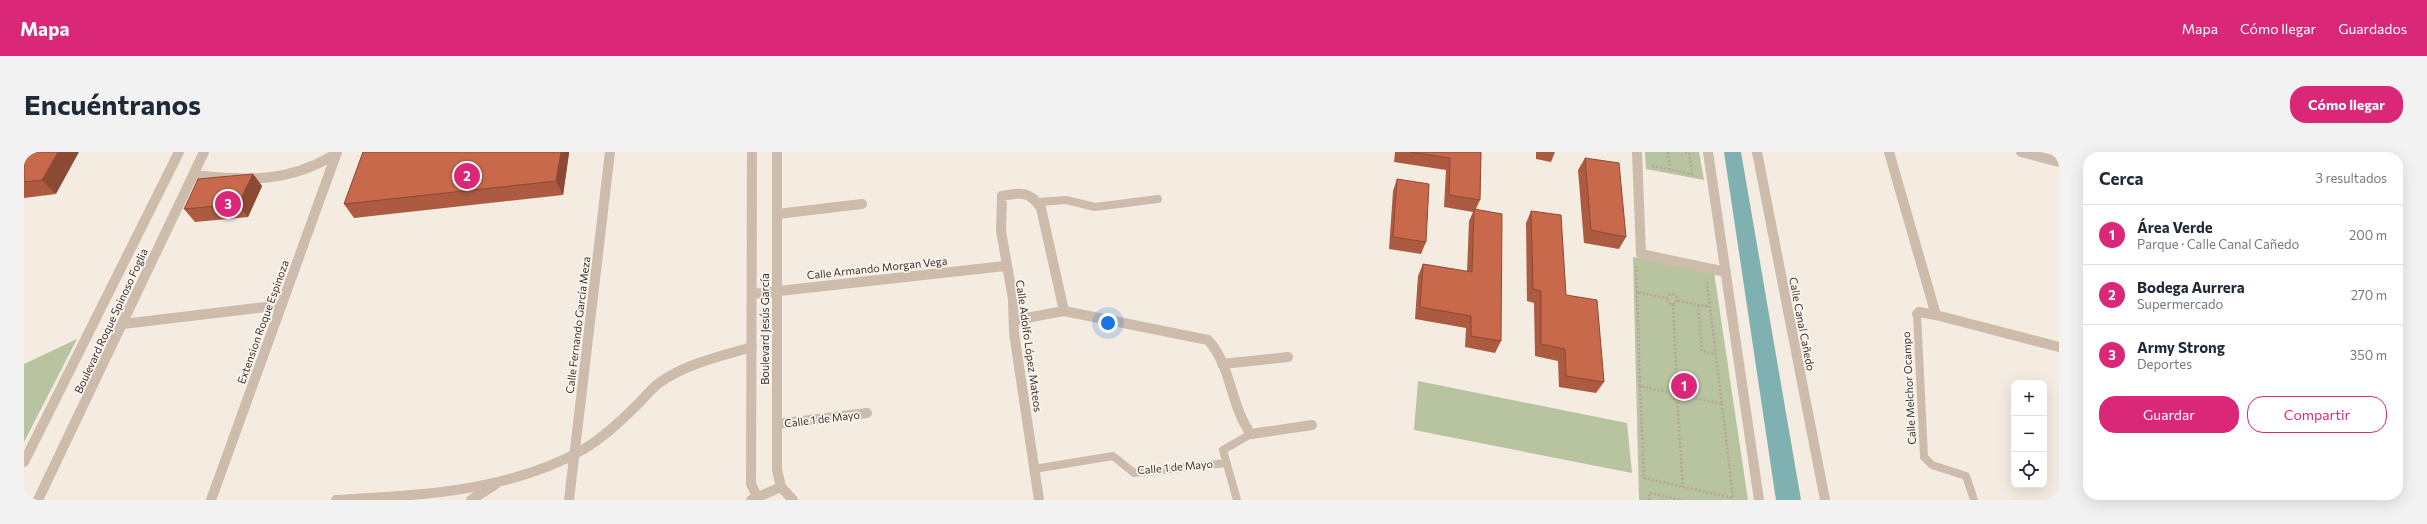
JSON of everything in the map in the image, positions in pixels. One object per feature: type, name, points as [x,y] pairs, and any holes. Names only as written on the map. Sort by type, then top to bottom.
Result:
[{"type":"street","name":"Boulevard Roque Spinoso Foglia","points":[[24,462],[179,152]]},
{"type":"street","name":"Boulevard Roque Spinoso Foglia","points":[[38,500],[204,152]]},
{"type":"street","points":[[193,175],[245,180],[276,179],[311,168],[337,152]]},
{"type":"street","name":"Extension Roque Espinoza","points":[[211,500],[337,152]]},
{"type":"street","name":"Calle Fernando García Meza","points":[[569,500],[610,152]]},
{"type":"street","name":"Boulevard Jesús García","points":[[752,152],[752,484],[756,499]]},
{"type":"street","name":"Boulevard Jesús García","points":[[777,152],[777,470],[781,487]]},
{"type":"street","points":[[1637,152],[1638,257],[1726,272]]},
{"type":"street","points":[[1708,152],[1758,500]]},
{"type":"street","name":"Calle Canal Cañedo","points":[[1757,152],[1824,500]]},
{"type":"street","points":[[1889,152],[1936,316]]},
{"type":"street","points":[[2021,152],[2059,162]]},
{"type":"street","name":"Calle Adolfo López Mateos","points":[[1038,202],[1029,194],[1021,192],[1002,196],[999,211],[1015,320],[1014,333],[1039,500]]},
{"type":"street","points":[[1038,202],[1041,208],[1064,311]]},
{"type":"street","points":[[777,214],[862,204]]},
{"type":"street","name":"Calle Armando Morgan Vega","points":[[752,294],[1006,266]]},
{"type":"street","points":[[123,324],[282,306]]},
{"type":"street","points":[[1015,320],[1064,311],[1208,340],[1214,344],[1222,364],[1242,426],[1251,434],[1312,425]]},
{"type":"street","name":"Calle Melchor Ocampo","points":[[1917,314],[1919,312],[2059,347]]},
{"type":"street","points":[[336,500],[383,497],[499,482],[524,476],[574,454],[609,432],[661,381],[713,358],[752,348]]},
{"type":"street","points":[[1222,364],[1288,357]]},
{"type":"street","name":"Calle 1 de Mayo","points":[[777,424],[866,413]]},
{"type":"street","points":[[471,500],[499,482]]},
{"type":"street","points":[[756,499],[781,487],[793,500]]},
{"type":"lane","points":[[1038,202],[1066,200],[1096,207],[1158,199]]},
{"type":"lane","name":"Calle Melchor Ocampo","points":[[1917,314],[1924,457],[1932,466],[1966,476],[1974,500]]},
{"type":"lane","points":[[1237,500],[1223,450],[1251,434]]},
{"type":"lane","name":"Calle 1 de Mayo","points":[[1034,469],[1114,456],[1134,473],[1226,463]]},
{"type":"path","points":[[1668,152],[1670,170]]},
{"type":"path","points":[[1650,165],[1692,174],[1689,152],[1685,152]]},
{"type":"path","points":[[1638,257],[1637,292],[1644,478],[1733,498],[1707,275]]},
{"type":"path","points":[[1637,292],[1666,298],[1673,304],[1677,389],[1684,396],[1722,404]]},
{"type":"path","points":[[1666,298],[1668,295],[1672,295],[1678,301],[1710,307]]},
{"type":"path","points":[[1673,304],[1678,301]]},
{"type":"path","points":[[1698,305],[1702,351],[1716,354]]},
{"type":"path","points":[[1640,386],[1672,393],[1677,398],[1683,487]]},
{"type":"path","points":[[1672,393],[1672,390],[1677,389]]},
{"type":"path","points":[[1677,398],[1681,399],[1684,396]]},
{"type":"path","points":[[1649,500],[1649,493],[1682,500]]},
{"type":"green space","points":[[1645,152],[1699,152],[1704,180],[1646,169]]},
{"type":"green space","points":[[1633,257],[1714,272],[1748,500],[1639,500]]},
{"type":"green space","points":[[77,339],[24,442],[24,364]]},
{"type":"green space","points":[[1418,381],[1627,423],[1632,473],[1414,430]]},
{"type":"water","points":[[1724,152],[1741,152],[1801,500],[1776,500]]},
{"type":"building","points":[[24,152],[58,152],[42,180],[24,182]]},
{"type":"building","points":[[363,152],[561,152],[556,181],[344,204]]},
{"type":"building","points":[[1410,152],[1481,152],[1480,200],[1449,195],[1450,158]]},
{"type":"building","points":[[1585,158],[1619,163],[1626,237],[1591,230]]},
{"type":"building","points":[[253,174],[238,204],[184,209],[198,179]]},
{"type":"building","points":[[1397,179],[1429,184],[1426,242],[1393,237]]},
{"type":"building","points":[[1474,209],[1502,214],[1501,341],[1471,336],[1471,316],[1420,307],[1423,264],[1472,272]]},
{"type":"building","points":[[1531,211],[1561,215],[1566,295],[1597,300],[1604,382],[1566,376],[1565,349],[1541,344],[1541,291],[1533,289]]},
{"type":"place","name":"Bodega Aurrera","points":[[467,176]]},
{"type":"place","name":"Army Strong","points":[[228,204]]},
{"type":"place","name":"Área Verde","points":[[1684,386]]}]
